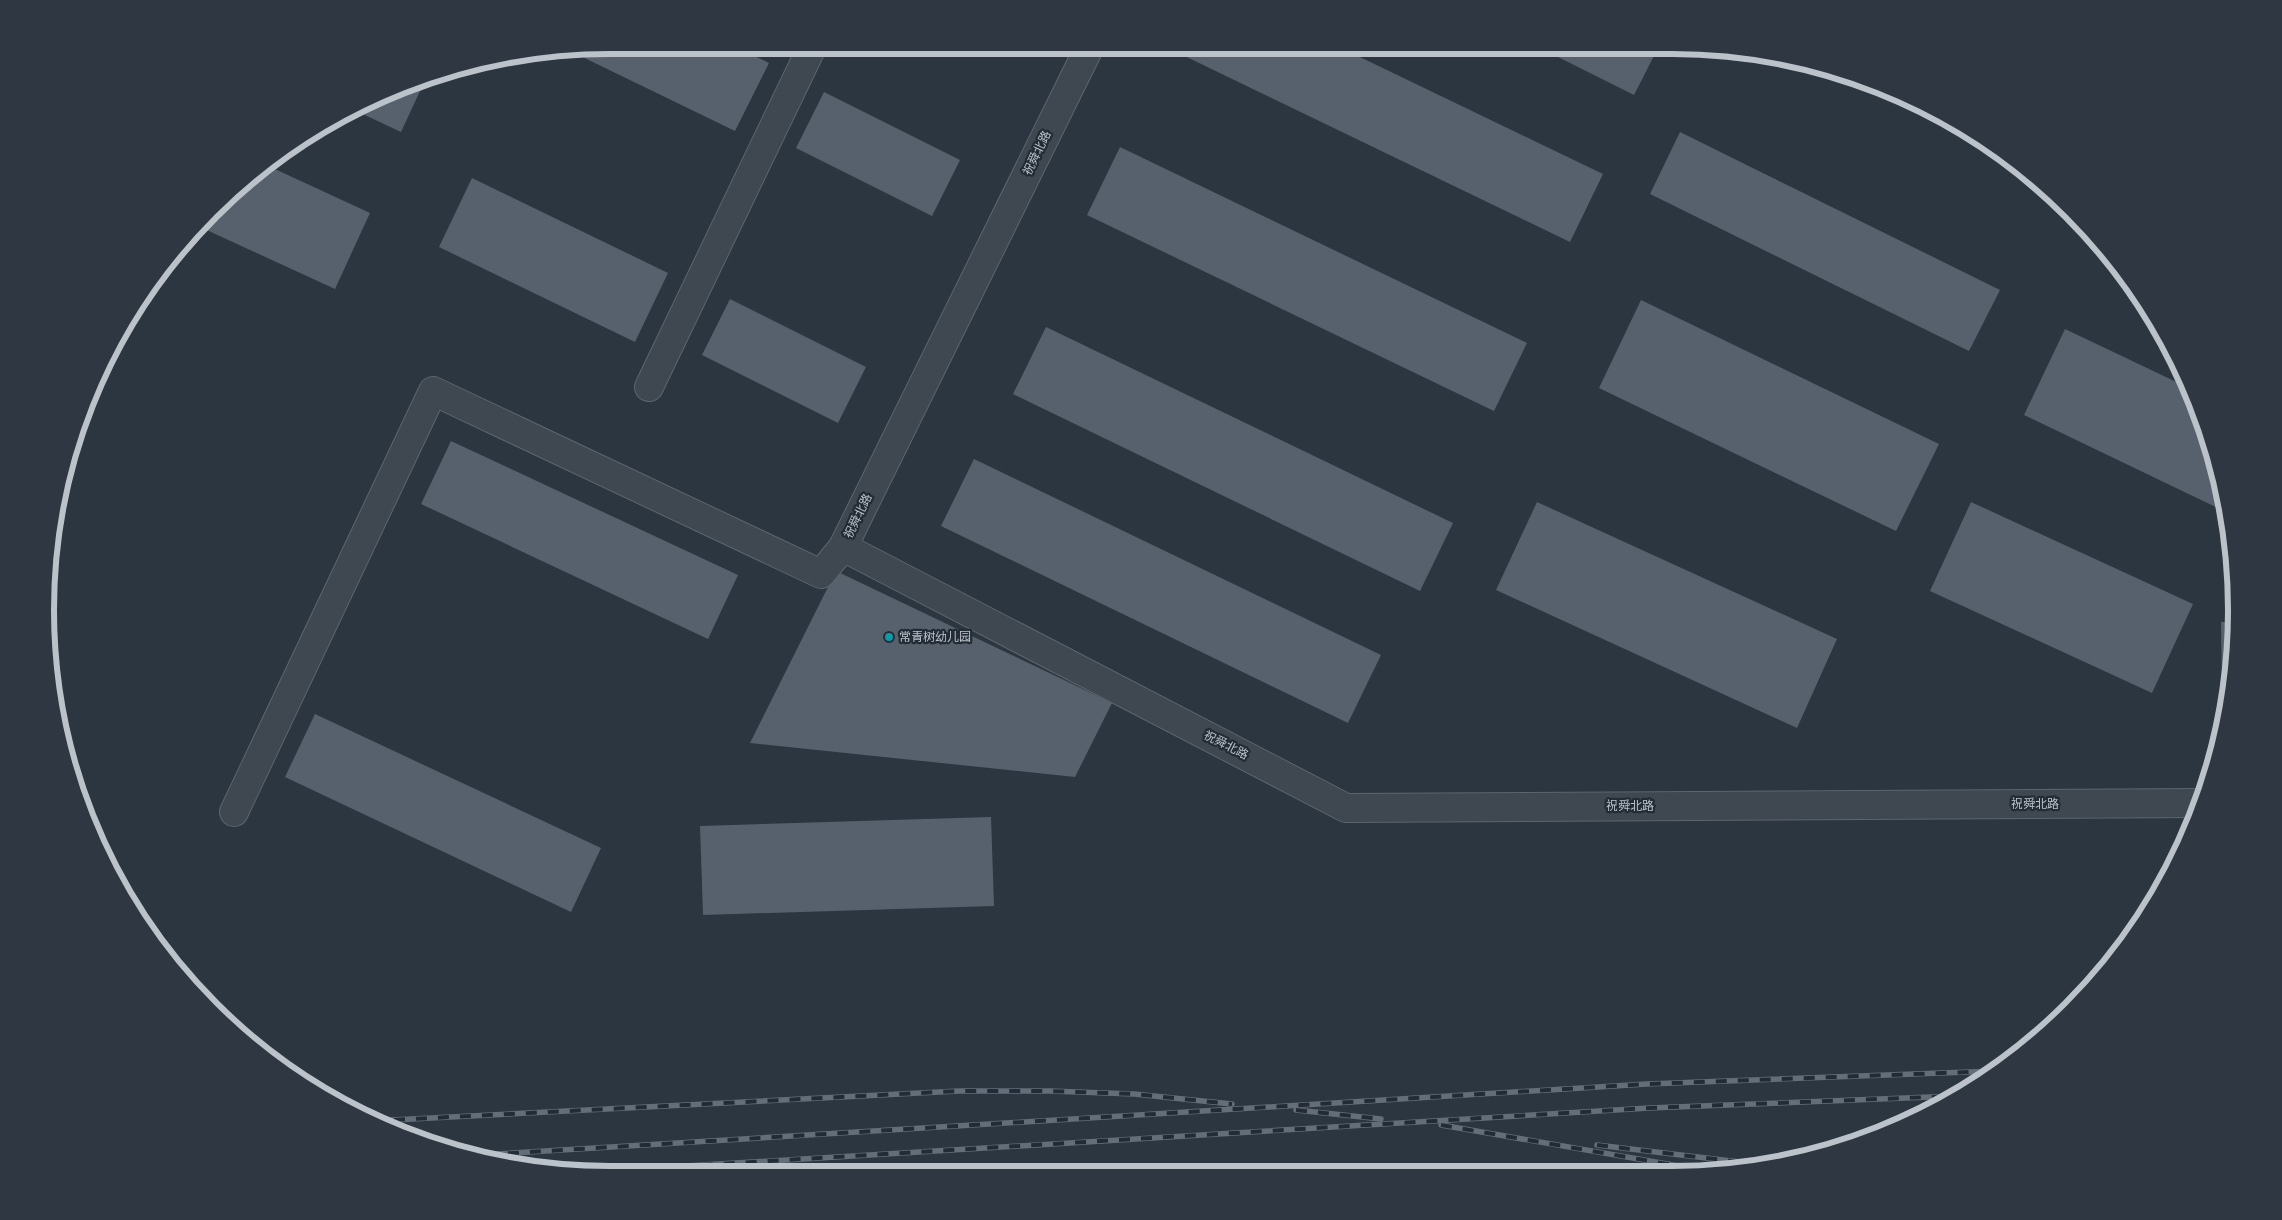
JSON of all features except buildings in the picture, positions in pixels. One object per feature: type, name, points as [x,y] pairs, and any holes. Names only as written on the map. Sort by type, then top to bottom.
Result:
[{"type":"street","points":[[649,387],[809,54]]},
{"type":"street","name":"祝舜北路","points":[[1086,54],[843,547],[1346,808],[2194,803]]},
{"type":"street","points":[[234,812],[433,391],[821,574],[843,547]]},
{"type":"railway","points":[[494,1154],[1647,1084],[1983,1071]]},
{"type":"railway","points":[[389,1120],[959,1091],[1049,1091],[1134,1094],[1232,1104]]},
{"type":"railway","points":[[686,1166],[1649,1108],[1941,1097]]},
{"type":"railway","points":[[1296,1110],[1381,1119]]},
{"type":"railway","points":[[1441,1125],[1678,1166]]},
{"type":"railway","points":[[1597,1145],[1738,1162]]},
{"type":"place","name":"常青树幼儿园","points":[[889,637]]}]
